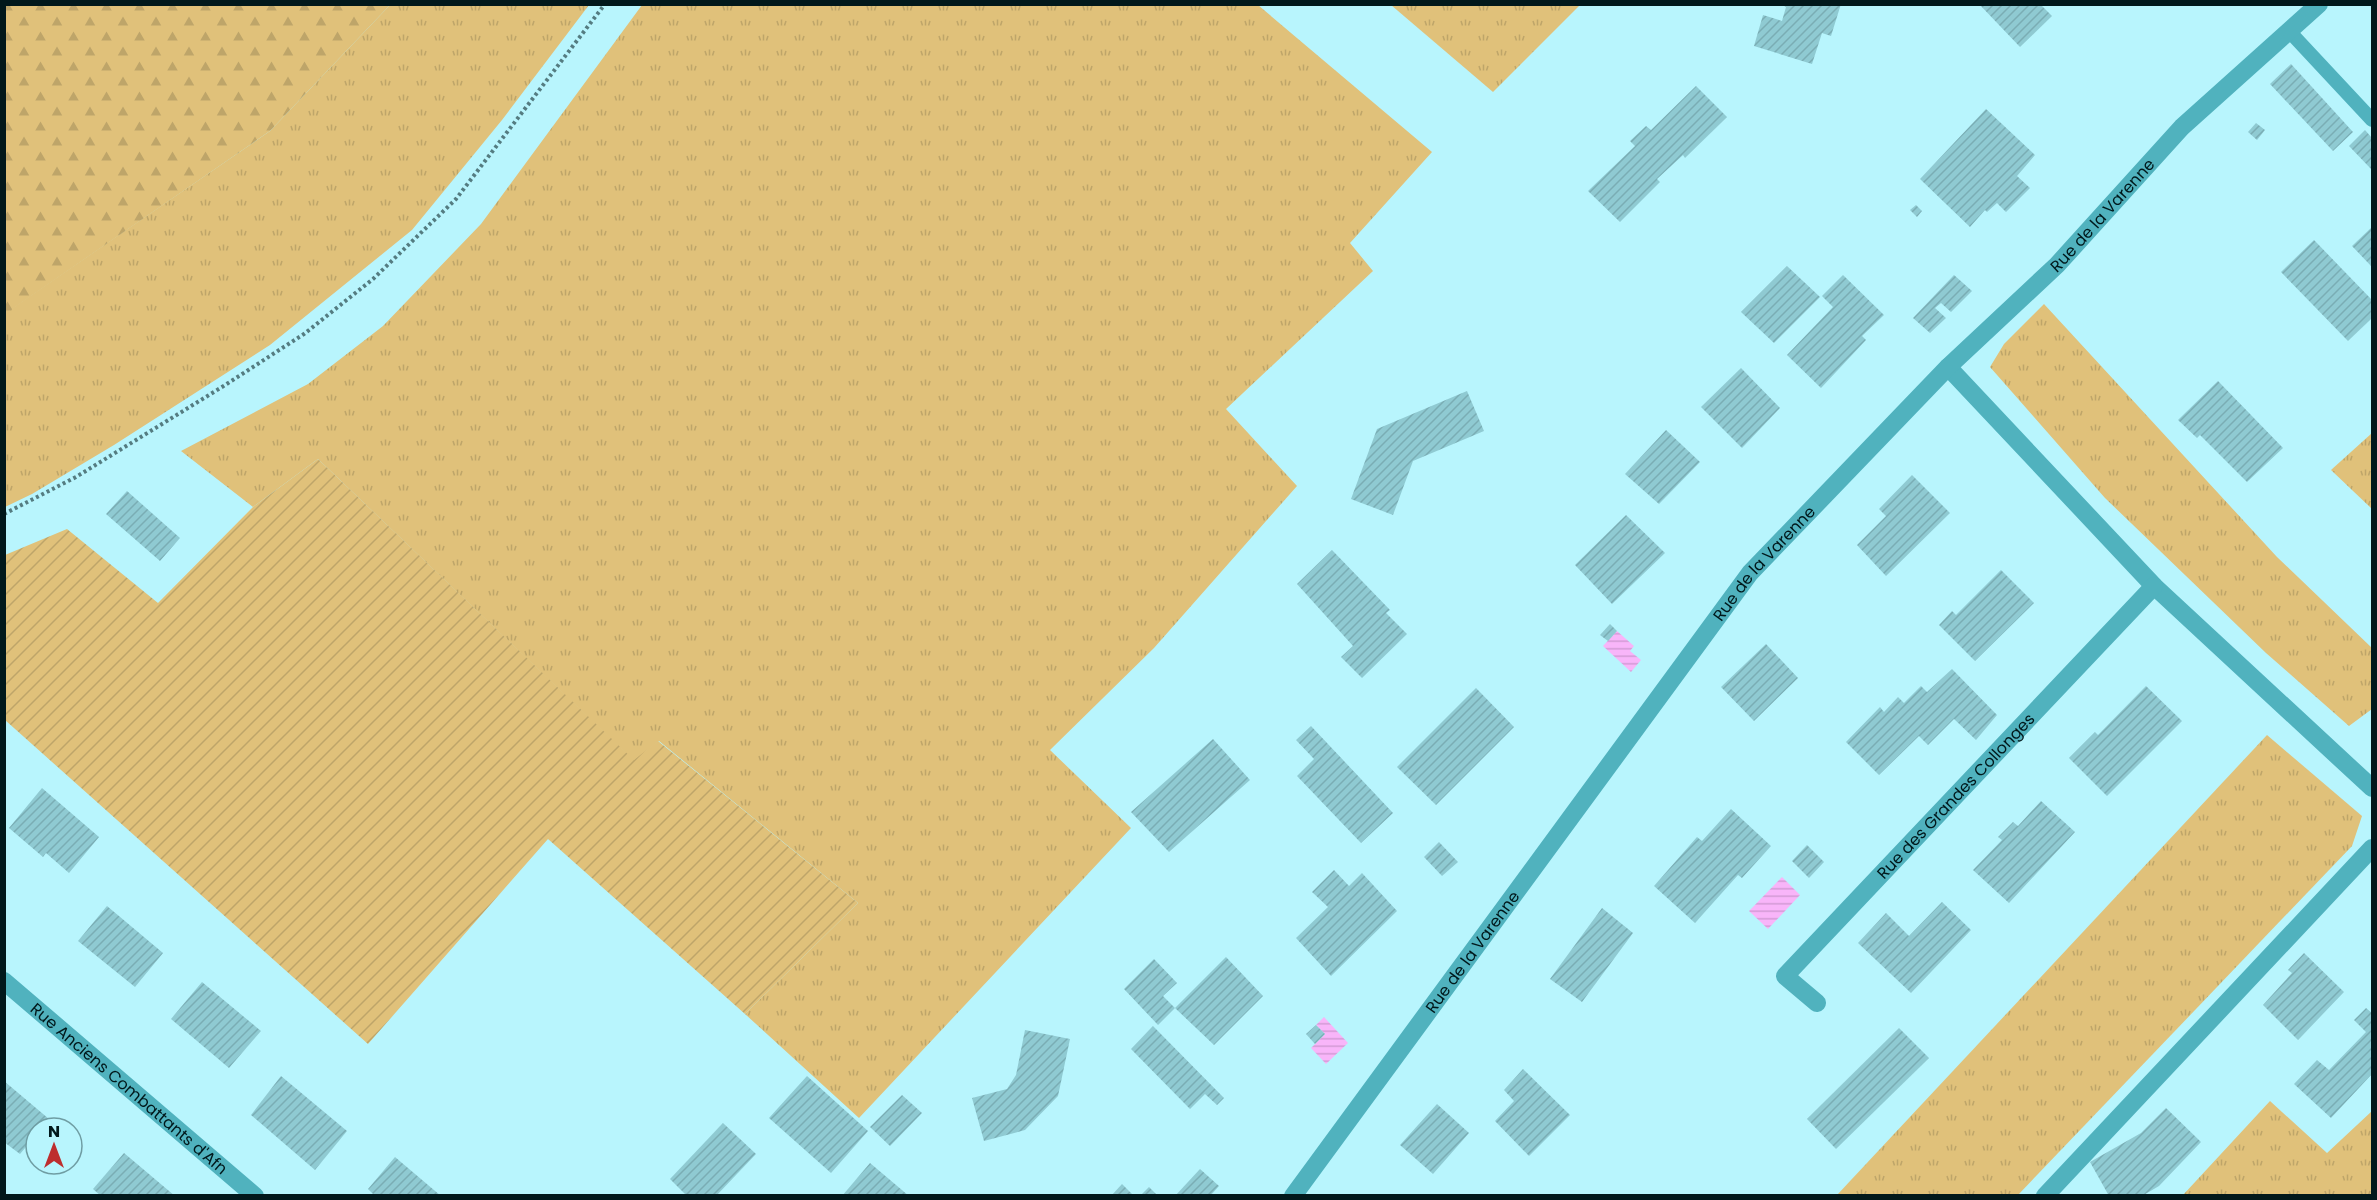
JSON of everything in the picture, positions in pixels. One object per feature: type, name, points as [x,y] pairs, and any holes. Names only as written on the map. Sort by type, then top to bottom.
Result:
[{"type":"street","name":"Rue de la Varenne","points":[[1293,1196],[1750,573],[1948,367],[2057,265],[2182,127],[2319,4]]},
{"type":"street","points":[[1948,367],[2154,586],[2373,788]]},
{"type":"street","name":"Rue des Grandes Collonges","points":[[1817,1003],[1785,976],[2154,586]]},
{"type":"street","points":[[2045,1196],[2373,848]]},
{"type":"street","name":"Rue Anciens Combattants d'Afn","points":[[4,981],[255,1196]]},
{"type":"lane","points":[[2289,31],[2373,120]]},
{"type":"path","points":[[4,514],[76,477],[231,381],[304,334],[373,279],[456,199],[605,4]]},
{"type":"green space","points":[[5,4],[390,5],[270,131],[5,314]]},
{"type":"green space","points":[[390,5],[589,5],[502,120],[412,230],[270,345],[114,445],[32,494],[5,507],[4,314],[270,131]]},
{"type":"green space","points":[[642,5],[1258,5],[1432,152],[1350,243],[1373,271],[1226,409],[1297,486],[1154,648],[1050,750],[1131,828],[859,1118],[745,1014],[858,903],[659,741],[634,761],[318,459],[253,507],[181,451],[308,384],[383,326],[481,224]]},
{"type":"green space","points":[[1391,5],[1580,5],[1493,92]]},
{"type":"green space","points":[[2044,304],[2277,557],[2372,648],[2372,709],[2349,726],[2266,653],[2105,498],[1990,367],[2004,344]]},
{"type":"green space","points":[[2372,433],[2372,509],[2331,470]]},
{"type":"green space","points":[[318,459],[634,760],[658,741],[858,903],[745,1014],[548,839],[368,1044],[5,720],[5,555],[67,529],[158,603],[253,507]]},
{"type":"green space","points":[[2267,735],[2362,816],[2352,846],[2018,1195],[1837,1195]]},
{"type":"green space","points":[[2270,1101],[2327,1153],[2372,1111],[2372,1195],[2183,1195]]},
{"type":"shaded area","points":[[1617,631],[1634,646],[1630,651],[1641,660],[1631,672],[1603,646]]},
{"type":"shaded area","points":[[1782,877],[1800,895],[1768,929],[1749,911]]},
{"type":"shaded area","points":[[1324,1017],[1348,1043],[1326,1064],[1311,1048],[1325,1034],[1316,1025]]},
{"type":"building","points":[[1781,4],[1841,4],[1831,36],[1822,33],[1812,64],[1754,46],[1763,15],[1782,21],[1786,7]]},
{"type":"building","points":[[1979,4],[2040,4],[2052,16],[2020,47]]},
{"type":"building","points":[[2291,64],[2353,132],[2333,151],[2270,84]]},
{"type":"building","points":[[1696,86],[1727,117],[1685,158],[1683,155],[1657,179],[1660,182],[1620,222],[1588,191],[1635,146],[1630,141],[1646,126],[1651,130]]},
{"type":"building","points":[[1986,109],[2035,155],[2017,176],[2030,188],[2006,212],[1997,203],[1987,212],[1985,210],[1970,227],[1920,179]]},
{"type":"building","points":[[2256,123],[2265,130],[2257,140],[2248,132]]},
{"type":"building","points":[[2365,130],[2372,138],[2372,170],[2349,146]]},
{"type":"building","points":[[1916,205],[1922,211],[1917,217],[1910,210]]},
{"type":"building","points":[[2372,227],[2372,267],[2352,246]]},
{"type":"building","points":[[2314,240],[2372,300],[2372,318],[2348,341],[2281,272]]},
{"type":"building","points":[[1787,266],[1820,297],[1774,343],[1741,312]]},
{"type":"building","points":[[1843,275],[1884,315],[1862,336],[1866,340],[1821,388],[1787,355],[1833,307],[1822,296]]},
{"type":"building","points":[[1954,275],[1972,291],[1951,312],[1941,303],[1935,308],[1946,318],[1930,333],[1913,318]]},
{"type":"building","points":[[1741,368],[1780,408],[1742,448],[1701,407]]},
{"type":"building","points":[[2218,381],[2283,448],[2247,482],[2200,435],[2197,438],[2178,420]]},
{"type":"building","points":[[1467,391],[1484,431],[1413,461],[1393,515],[1351,499],[1377,429]]},
{"type":"building","points":[[1666,430],[1700,462],[1659,504],[1625,474]]},
{"type":"building","points":[[1912,475],[1950,513],[1886,576],[1857,545],[1886,516],[1879,509]]},
{"type":"building","points":[[127,491],[180,538],[160,561],[106,514]]},
{"type":"building","points":[[1626,515],[1665,553],[1612,604],[1575,565]]},
{"type":"building","points":[[1332,550],[1390,610],[1386,613],[1407,634],[1362,678],[1341,657],[1353,646],[1297,584]]},
{"type":"building","points":[[2001,570],[2034,603],[1975,661],[1939,625],[1952,611],[1956,615]]},
{"type":"building","points":[[1610,624],[1617,631],[1608,641],[1600,635]]},
{"type":"building","points":[[1766,644],[1798,678],[1754,721],[1721,687]]},
{"type":"building","points":[[1952,669],[1997,715],[1976,740],[1954,719],[1928,745],[1919,736],[1879,775],[1846,742],[1880,707],[1884,712],[1898,697],[1904,703],[1921,686],[1927,692]]},
{"type":"building","points":[[2146,686],[2182,721],[2107,796],[2069,758],[2095,732],[2098,735]]},
{"type":"building","points":[[1476,688],[1514,727],[1436,805],[1397,767]]},
{"type":"building","points":[[1311,726],[1393,813],[1361,843],[1297,776],[1314,759],[1296,740]]},
{"type":"building","points":[[1213,739],[1250,780],[1169,852],[1131,812]]},
{"type":"building","points":[[42,788],[99,837],[69,873],[46,853],[43,857],[9,828]]},
{"type":"building","points":[[2041,801],[2075,832],[2009,903],[1973,870],[2002,840],[1998,837],[2013,822],[2018,826]]},
{"type":"building","points":[[1731,809],[1771,846],[1742,878],[1738,875],[1695,923],[1654,886],[1697,837],[1702,841]]},
{"type":"building","points":[[1439,842],[1458,862],[1442,876],[1424,857]]},
{"type":"building","points":[[1807,845],[1824,862],[1809,878],[1792,861]]},
{"type":"building","points":[[1334,870],[1349,886],[1362,873],[1397,911],[1331,976],[1296,938],[1328,907],[1312,892]]},
{"type":"building","points":[[1942,902],[1971,930],[1911,993],[1858,943],[1886,913],[1909,936]]},
{"type":"building","points":[[107,906],[163,953],[135,987],[78,941]]},
{"type":"building","points":[[1602,908],[1633,933],[1582,1002],[1550,979]]},
{"type":"building","points":[[2304,953],[2344,992],[2298,1040],[2263,1005],[2292,973],[2288,970]]},
{"type":"building","points":[[1226,957],[1263,996],[1214,1045],[1175,1008]]},
{"type":"building","points":[[1154,959],[1177,983],[1163,996],[1175,1008],[1158,1025],[1124,989]]},
{"type":"building","points":[[202,982],[261,1031],[229,1068],[171,1019]]},
{"type":"building","points":[[2366,1008],[2372,1013],[2372,1074],[2331,1118],[2294,1084],[2317,1060],[2329,1070],[2366,1032],[2354,1020]]},
{"type":"building","points":[[1316,1025],[1325,1034],[1315,1044],[1306,1034]]},
{"type":"building","points":[[1153,1026],[1224,1098],[1217,1105],[1205,1094],[1190,1109],[1131,1049]]},
{"type":"building","points":[[1899,1028],[1929,1058],[1836,1149],[1807,1119]]},
{"type":"building","points":[[1025,1030],[1070,1039],[1058,1096],[1025,1130],[984,1141],[972,1098],[1007,1089],[1016,1075]]},
{"type":"building","points":[[1523,1069],[1570,1115],[1529,1156],[1495,1121],[1514,1101],[1504,1090]]},
{"type":"building","points":[[281,1076],[347,1131],[315,1170],[251,1115]]},
{"type":"building","points":[[807,1076],[868,1131],[831,1173],[769,1118]]},
{"type":"building","points":[[4,1081],[45,1116],[24,1116],[24,1149],[20,1154],[4,1142]]},
{"type":"building","points":[[902,1095],[922,1113],[890,1146],[870,1127]]},
{"type":"building","points":[[1437,1104],[1469,1133],[1433,1174],[1400,1145]]},
{"type":"building","points":[[2166,1108],[2201,1142],[2159,1186],[2142,1196],[2109,1196],[2090,1162],[2141,1133]]},
{"type":"building","points":[[723,1123],[756,1154],[716,1196],[687,1196],[670,1179]]},
{"type":"building","points":[[124,1153],[175,1196],[101,1196],[93,1189]]},
{"type":"building","points":[[395,1157],[441,1196],[375,1196],[368,1189]]},
{"type":"building","points":[[870,1163],[909,1196],[842,1196]]},
{"type":"building","points":[[1200,1169],[1219,1186],[1210,1196],[1175,1196]]},
{"type":"building","points":[[1122,1184],[1134,1196],[1111,1196]]},
{"type":"building","points":[[1149,1187],[1158,1196],[1140,1196]]}]
